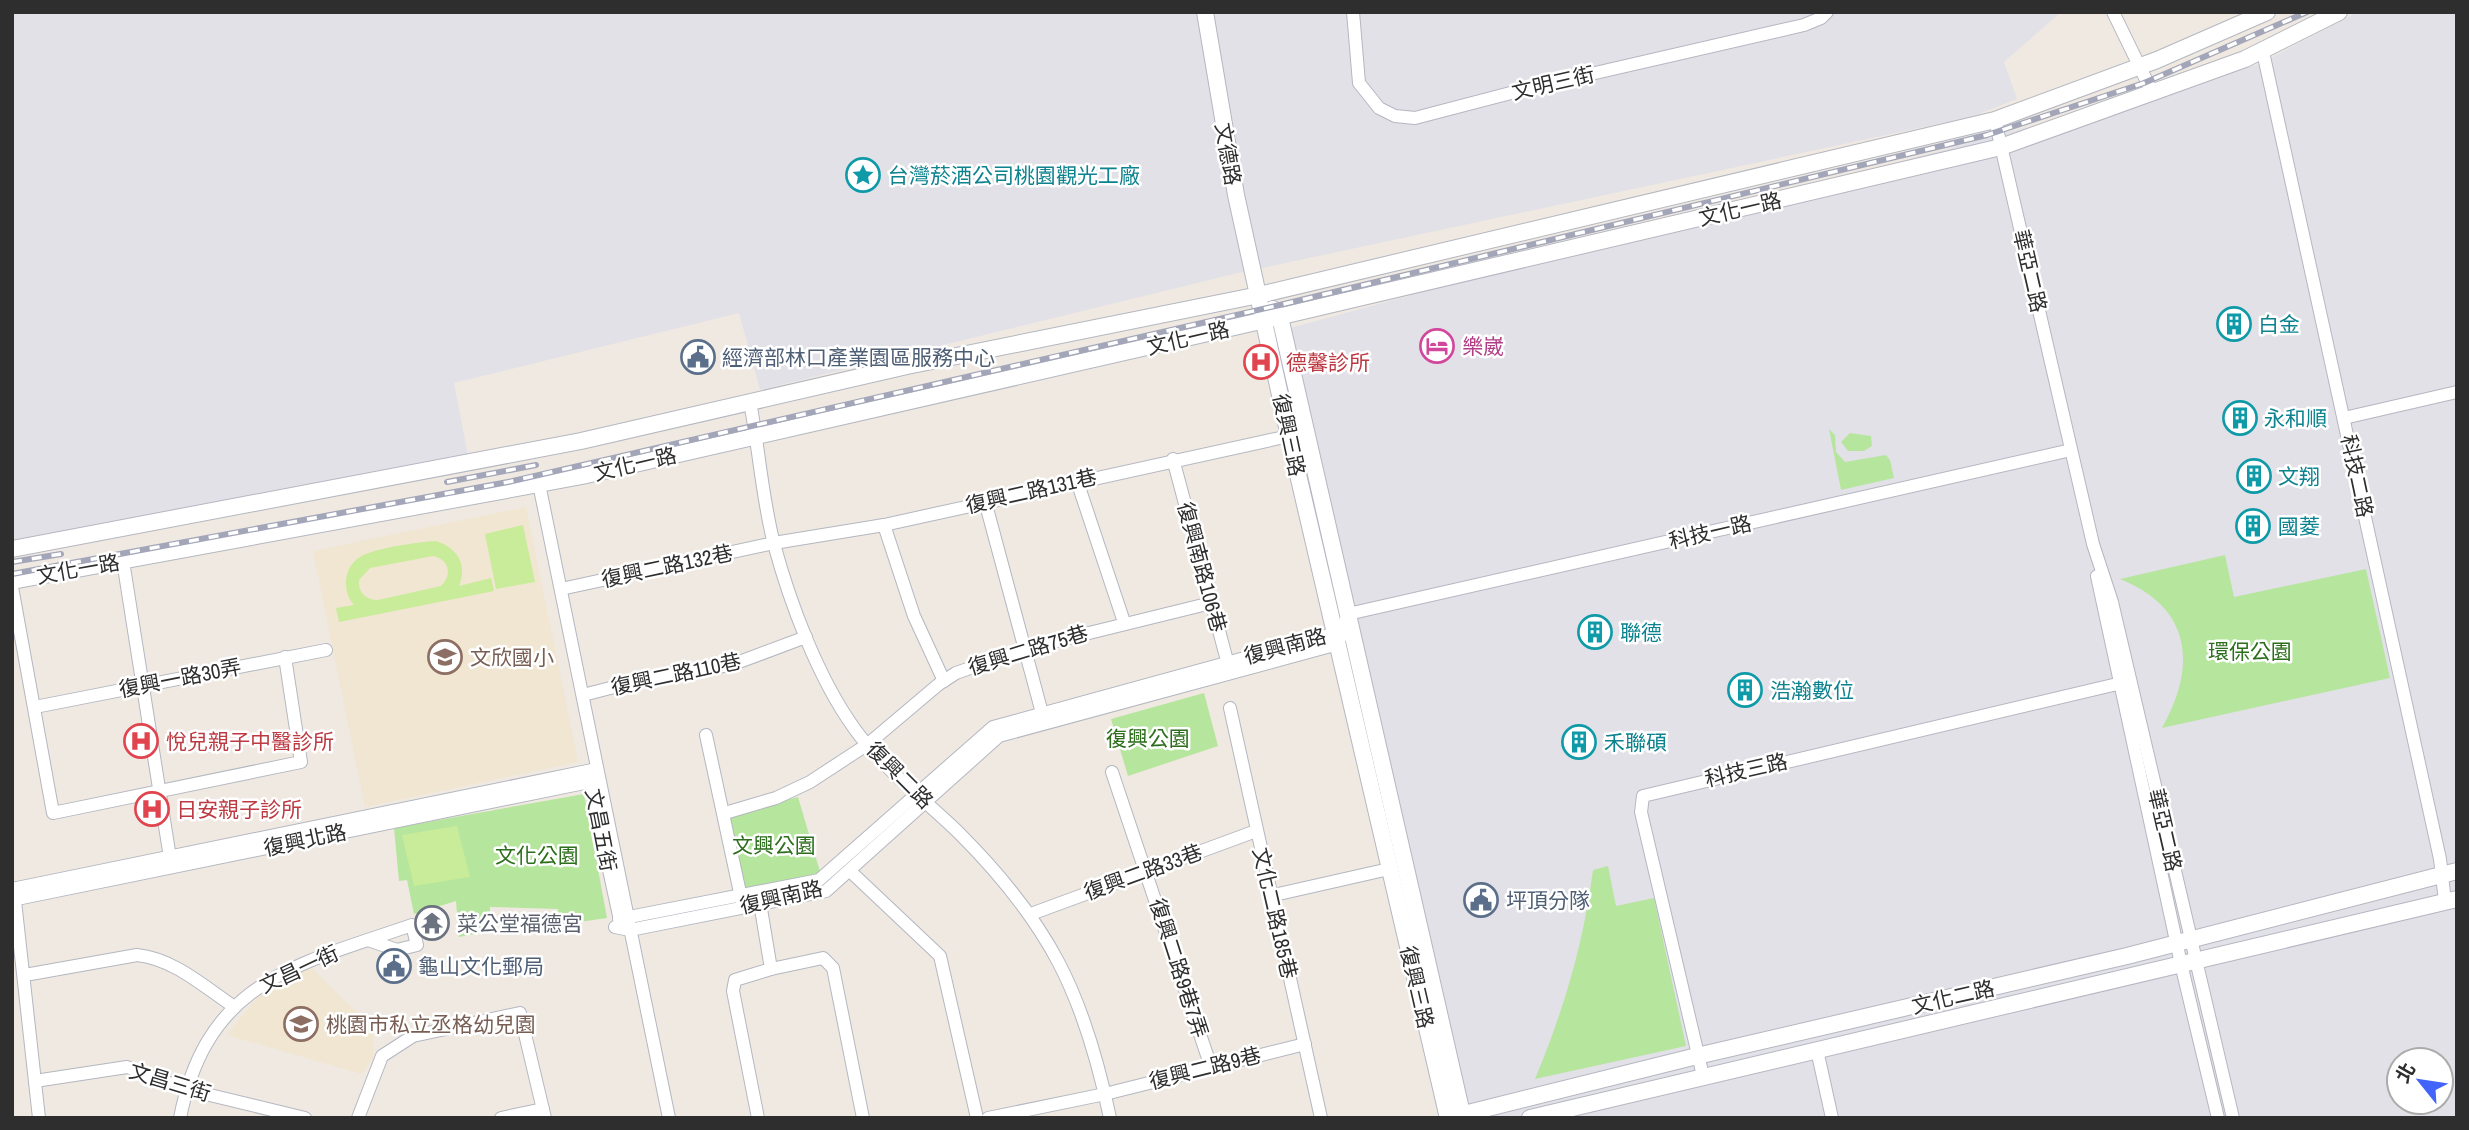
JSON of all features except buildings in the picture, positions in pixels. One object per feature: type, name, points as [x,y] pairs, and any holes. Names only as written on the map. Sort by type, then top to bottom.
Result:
[{"type":"street","name":"文德路","points":[[1205,12],[1236,195],[1259,295]]},
{"type":"street","name":"文明三街","points":[[1353,12],[1359,83],[1379,108],[1395,116],[1415,118],[1530,88],[1804,25],[1821,18],[1827,12]]},
{"type":"street","points":[[2113,12],[2152,94]]},
{"type":"street","name":"文化一路","points":[[12,549],[581,441],[907,366],[1259,295],[1995,120],[2140,67],[2267,12]]},
{"type":"street","name":"文化一路","points":[[12,581],[539,484],[1273,319],[2001,147],[2263,52],[2339,12]]},
{"type":"street","name":"科技二路","points":[[2263,52],[2344,418],[2450,873],[2451,900]]},
{"type":"street","name":"華亞二路","points":[[1995,120],[2093,544],[2101,603],[2124,682],[2184,941],[2218,1118]]},
{"type":"street","points":[[1259,295],[1273,319]]},
{"type":"street","name":"復興三路","points":[[1273,319],[1289,436],[1337,638],[1374,764],[1455,1117]]},
{"type":"street","name":"復興三路","points":[[1273,319],[1348,614],[1389,869],[1455,1117]]},
{"type":"street","points":[[2344,418],[2457,392]]},
{"type":"street","name":"復興二路","points":[[750,402],[774,543],[806,636],[844,713],[868,744],[1004,879],[1031,914],[1067,977],[1079,1006],[1110,1118]]},
{"type":"street","name":"復興二路131巷","points":[[774,543],[884,525],[1173,459],[1289,436]]},
{"type":"street","name":"科技一路","points":[[1348,614],[2071,450]]},
{"type":"street","name":"復興南路106巷","points":[[1173,459],[1231,675]]},
{"type":"street","points":[[1077,481],[1124,622]]},
{"type":"street","name":"文昌五街","points":[[539,484],[583,695],[595,777],[661,1118]]},
{"type":"street","points":[[985,501],[1042,713]]},
{"type":"street","points":[[884,525],[914,616],[944,681]]},
{"type":"street","name":"復興二路132巷","points":[[561,589],[774,543]]},
{"type":"street","points":[[123,561],[170,862]]},
{"type":"street","points":[[12,587],[53,813],[301,762],[285,657]]},
{"type":"street","name":"復興二路75巷","points":[[725,813],[776,797],[810,782],[868,744],[956,673],[1024,649],[1124,622],[1211,603]]},
{"type":"street","name":"復興南路","points":[[623,925],[742,900],[819,880],[999,736],[1231,675],[1337,638],[1348,614]]},
{"type":"street","name":"復興二路110巷","points":[[583,695],[665,674],[732,665],[806,636]]},
{"type":"street","name":"復興南路","points":[[951,772],[993,727],[1227,662],[1337,638]]},
{"type":"street","name":"復興一路30弄","points":[[35,707],[326,650]]},
{"type":"street","name":"科技三路","points":[[1703,1076],[1641,812],[1643,796],[1649,792],[2124,682]]},
{"type":"street","name":"文化二路185巷","points":[[1230,708],[1321,1118]]},
{"type":"street","points":[[706,735],[742,900]]},
{"type":"street","name":"復興二路9巷7弄","points":[[1112,772],[1211,1067]]},
{"type":"street","name":"復興北路","points":[[13,894],[595,777]]},
{"type":"street","name":"復興南路","points":[[742,900],[760,903],[826,891],[850,871],[922,798]]},
{"type":"street","name":"復興二路33巷","points":[[1031,914],[1146,869],[1256,831]]},
{"type":"street","points":[[1270,896],[1389,869]]},
{"type":"street","points":[[850,871],[940,956],[977,1118]]},
{"type":"street","name":"文化二路","points":[[1455,1117],[1697,1056],[2184,941],[2450,873]]},
{"type":"street","points":[[13,894],[25,975],[39,1118]]},
{"type":"street","name":"文化二路","points":[[1531,1118],[2451,900]]},
{"type":"street","points":[[760,903],[771,969]]},
{"type":"street","name":"文昌五街","points":[[623,925],[669,1118]]},
{"type":"street","name":"文昌一街","points":[[180,1118],[185,1089],[209,1041],[233,1006],[280,972],[310,958],[368,940]]},
{"type":"street","points":[[25,975],[137,955],[150,956],[169,963],[233,1006]]},
{"type":"street","points":[[758,1118],[733,991],[735,980],[823,958],[833,968],[863,1118]]},
{"type":"street","name":"華亞二路","points":[[2188,962],[2233,1118]]},
{"type":"street","points":[[358,1118],[382,1056],[414,1036],[520,1013],[544,1113],[501,1118]]},
{"type":"street","name":"復興二路9巷","points":[[988,1118],[1105,1094],[1305,1044]]},
{"type":"street","points":[[1817,1050],[1832,1118]]},
{"type":"street","name":"文昌三街","points":[[35,1082],[127,1067],[185,1089],[305,1118]]},
{"type":"shaded area","points":[[12,12],[2061,12],[2004,62],[2017,99],[1971,117],[1234,274],[760,390],[739,313],[454,383],[468,456],[12,540]]},
{"type":"shaded area","points":[[2358,12],[2457,12],[2457,1118],[1452,1118],[1272,333],[2259,64]]},
{"type":"shaded area","name":"文欣國小","points":[[526,507],[578,762],[365,807],[313,551]]},
{"type":"shaded area","name":"桃園市私立丞格幼兒園","points":[[310,967],[373,1028],[373,1058],[361,1074],[227,1035],[259,995],[281,979]]},
{"type":"green space","points":[[1829,429],[1835,435],[1836,452],[1845,462],[1886,455],[1890,460],[1894,478],[1841,490]]},
{"type":"green space","points":[[1850,433],[1871,436],[1872,446],[1864,451],[1848,451],[1841,442]]},
{"type":"green space","points":[[523,525],[535,582],[496,589],[485,534]]},
{"type":"green space","points":[[436,541],[450,548],[459,558],[462,571],[459,586],[491,578],[494,591],[339,622],[336,608],[354,605],[347,593],[346,580],[354,561],[375,551]],"holes":[[[433,556],[446,564],[448,572],[441,586],[378,600],[366,597],[360,588],[359,580],[370,568]]]},
{"type":"green space","name":"環保公園","points":[[2225,555],[2234,597],[2366,569],[2390,678],[2162,728],[2180,683],[2183,661],[2181,641],[2174,623],[2162,606],[2144,591],[2120,579]]},
{"type":"green space","name":"復興公園","points":[[1204,693],[1218,746],[1128,776],[1111,719]]},
{"type":"green space","name":"文化公園","points":[[584,794],[607,918],[559,925],[558,909],[490,907],[490,931],[459,937],[456,901],[414,914],[407,880],[399,881],[394,828]]},
{"type":"green space","name":"文興公園","points":[[798,797],[821,875],[743,889],[730,815]]},
{"type":"green space","points":[[457,826],[470,877],[414,886],[402,835]]},
{"type":"green space","points":[[1608,866],[1616,906],[1654,898],[1686,1046],[1535,1079],[1571,977],[1584,925],[1593,870]]},
{"type":"railway","points":[[12,574],[508,482],[1284,304],[1987,135],[2144,83],[2307,12]]},
{"type":"railway","points":[[447,482],[536,465]]},
{"type":"railway","points":[[12,562],[61,554]]},
{"type":"place","name":"台灣菸酒公司桃園觀光工廠","points":[[863,175]]},
{"type":"place","name":"白金","points":[[2234,324]]},
{"type":"place","name":"樂崴","points":[[1437,346]]},
{"type":"place","name":"經濟部林口產業園區服務中心","points":[[698,357]]},
{"type":"place","name":"德馨診所","points":[[1261,362]]},
{"type":"place","name":"永和順","points":[[2240,418]]},
{"type":"place","name":"文翔","points":[[2254,476]]},
{"type":"place","name":"國菱","points":[[2253,526]]},
{"type":"place","name":"聯德","points":[[1595,632]]},
{"type":"place","name":"文欣國小","points":[[445,657]]},
{"type":"place","name":"浩瀚數位","points":[[1745,690]]},
{"type":"place","name":"悅兒親子中醫診所","points":[[141,741]]},
{"type":"place","name":"禾聯碩","points":[[1579,742]]},
{"type":"place","name":"日安親子診所","points":[[152,809]]},
{"type":"place","name":"坪頂分隊","points":[[1481,900]]},
{"type":"place","name":"菜公堂福德宮","points":[[432,923]]},
{"type":"place","name":"龜山文化郵局","points":[[394,966]]},
{"type":"place","name":"桃園市私立丞格幼兒園","points":[[301,1024]]}]
